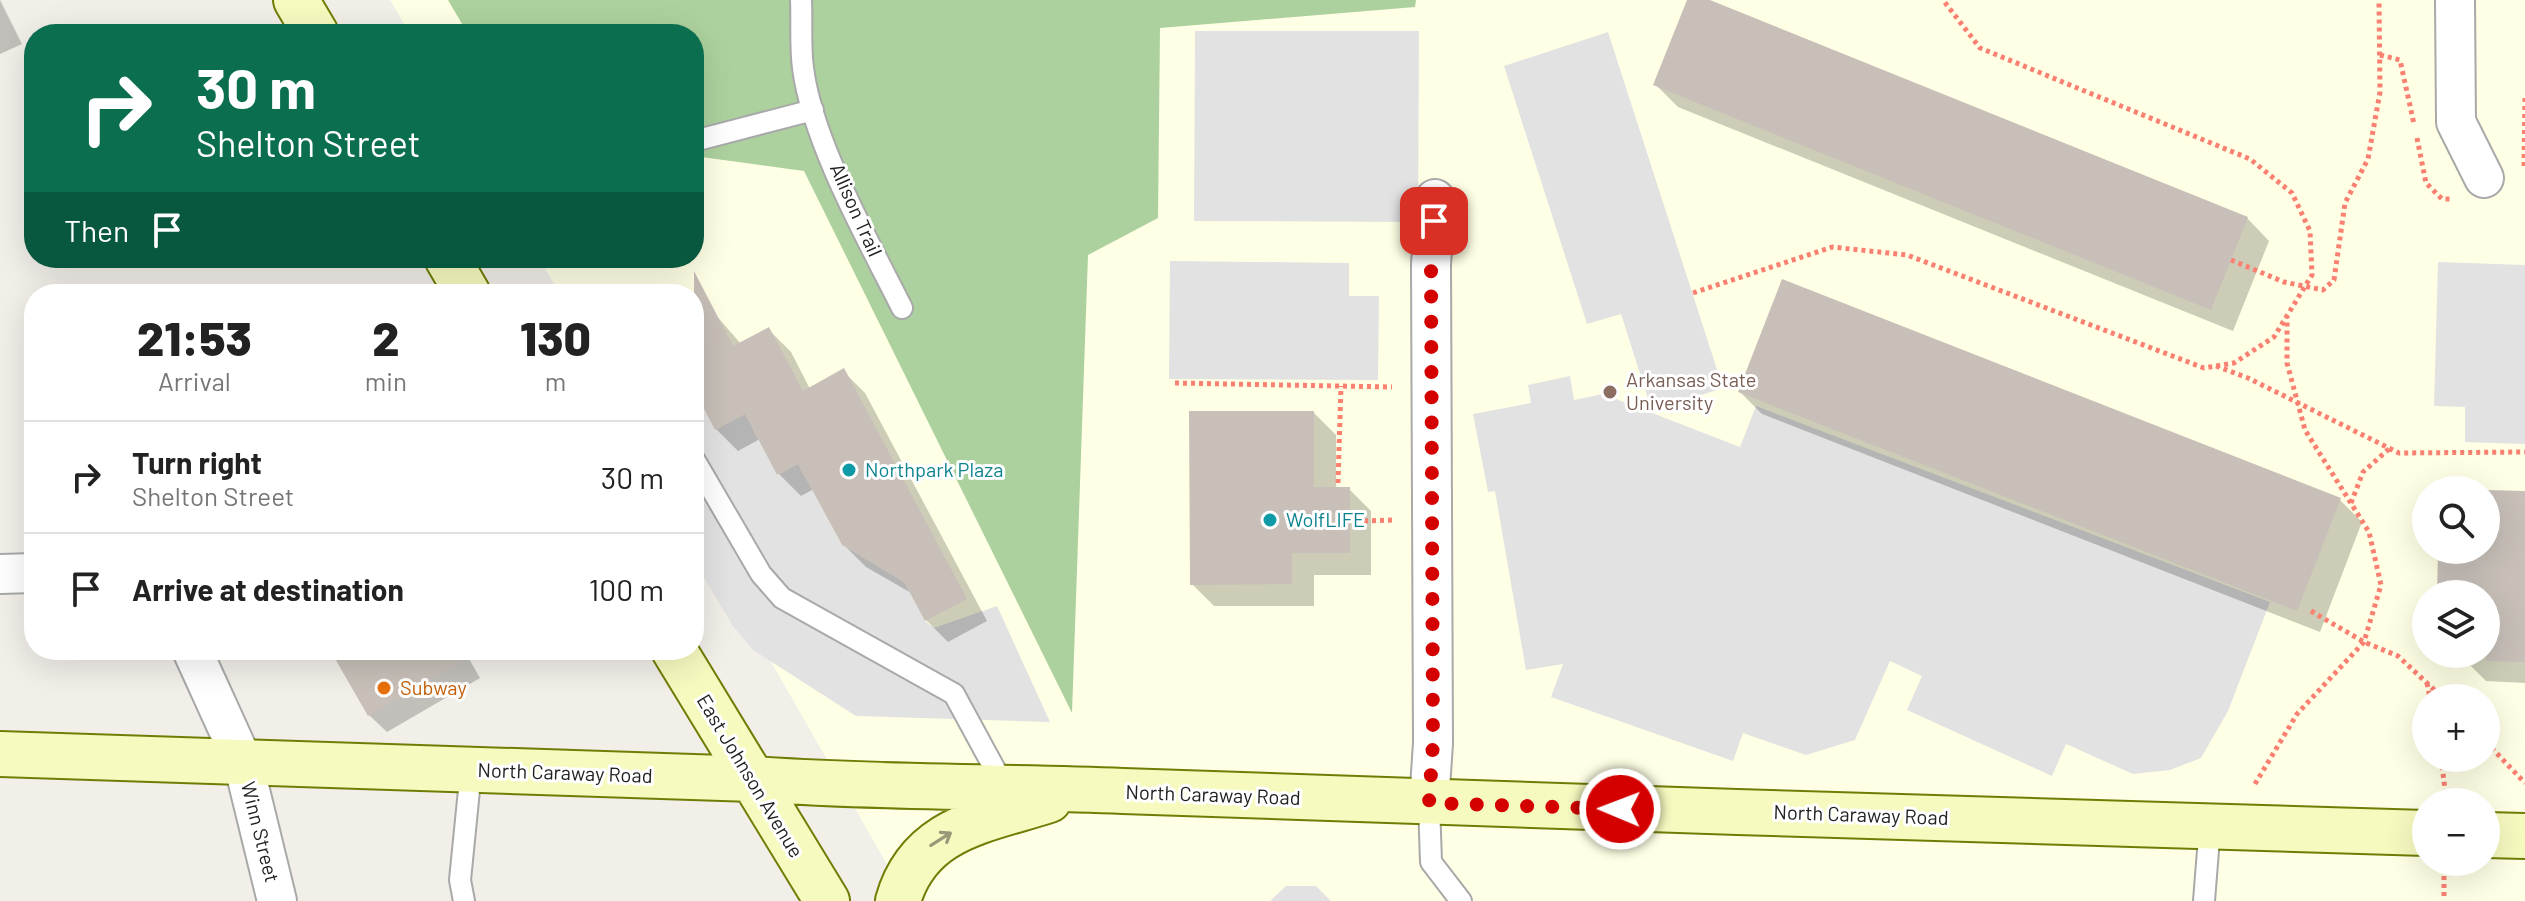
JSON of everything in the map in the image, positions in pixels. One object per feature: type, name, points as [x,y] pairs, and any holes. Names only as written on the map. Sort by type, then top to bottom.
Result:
[{"type":"street","points":[[296,0],[310,24]]},
{"type":"street","points":[[2455,0],[2456,122],[2484,178]]},
{"type":"street","points":[[1429,803],[1433,743],[1431,265],[1435,199]]},
{"type":"street","points":[[0,574],[24,573]]},
{"type":"street","name":"Winn Street","points":[[197,660],[243,762],[277,901]]},
{"type":"street","name":"East Johnson Avenue","points":[[680,660],[827,901]]},
{"type":"street","name":"North Caraway Road","points":[[0,754],[753,779],[848,786],[1084,789],[1429,803],[2412,832]]},
{"type":"street","points":[[898,901],[905,877],[915,862],[927,848],[951,832],[1084,789]]},
{"type":"street","points":[[2500,835],[2525,836]]},
{"type":"lane","name":"Allison Trail","points":[[801,0],[803,69],[813,110],[849,201],[902,308]]},
{"type":"lane","points":[[704,138],[813,110]]},
{"type":"lane","points":[[704,476],[761,574],[782,598],[954,694],[1005,788]]},
{"type":"lane","points":[[464,901],[460,880],[471,770]]},
{"type":"lane","points":[[1429,803],[1431,862],[1461,901]]},
{"type":"lane","points":[[2204,901],[2210,825]]},
{"type":"path","points":[[1693,293],[1832,247],[1907,255],[2204,368],[2234,363],[2274,337],[2312,275],[2310,231],[2292,193],[2250,159],[1980,48],[1943,0]]},
{"type":"path","points":[[2231,260],[2284,282],[2307,284],[2323,290],[2334,280],[2345,203],[2368,159],[2380,92],[2379,0]]},
{"type":"path","points":[[2523,179],[2525,95]]},
{"type":"path","points":[[2248,795],[2297,714],[2364,642],[2381,585],[2369,532],[2305,430],[2287,363],[2287,317]]},
{"type":"path","points":[[2215,366],[2297,402],[2399,453],[2525,452]]},
{"type":"path","points":[[1175,383],[1401,387]]},
{"type":"path","points":[[1338,483],[1341,386]]},
{"type":"path","points":[[2351,503],[2363,472],[2390,448]]},
{"type":"path","points":[[1364,521],[1399,520]]},
{"type":"path","points":[[2311,611],[2364,642],[2398,656],[2427,683]]},
{"type":"path","points":[[2500,757],[2525,783]]},
{"type":"path","points":[[2444,896],[2445,876]]},
{"type":"shaded area","name":"Arkansas State University","points":[[390,0],[2525,0],[2525,901],[908,901],[704,544],[704,284],[554,284],[545,268],[704,268],[704,24],[404,24]]},
{"type":"shaded area","points":[[1195,31],[1419,31],[1418,222],[1194,221]]},
{"type":"shaded area","points":[[1608,32],[1723,388],[1652,411],[1621,314],[1587,324],[1504,66]]},
{"type":"shaded area","points":[[1170,261],[1349,263],[1349,296],[1379,296],[1378,380],[1169,379]]},
{"type":"shaded area","points":[[2438,262],[2525,265],[2525,444],[2465,442],[2465,407],[2434,406]]},
{"type":"shaded area","points":[[1570,376],[1574,400],[1603,394],[1740,447],[1756,406],[2270,602],[2228,711],[2201,758],[2170,770],[2133,774],[2066,744],[2052,776],[1907,710],[1922,676],[1890,661],[1855,740],[1806,755],[1743,733],[1733,761],[1551,697],[1563,664],[1526,670],[1495,491],[1488,492],[1473,414],[1531,403],[1528,385]]},
{"type":"shaded area","points":[[704,409],[715,430],[745,414],[777,475],[798,464],[842,545],[904,582],[925,621],[934,628],[997,606],[1050,722],[856,716],[753,650],[733,626],[704,578]]},
{"type":"shaded area","points":[[1286,886],[1316,886],[1331,901],[1270,901]]},
{"type":"green space","points":[[448,0],[1416,0],[1415,7],[1160,28],[1158,218],[1088,255],[1072,713],[804,171],[704,157],[704,24],[462,24]]},
{"type":"building","points":[[1687,0],[1710,0],[2248,217],[2211,310],[1653,85]]},
{"type":"building","name":"Northpark Plaza","points":[[694,271],[701,284],[694,284]]},
{"type":"building","points":[[1782,279],[2341,498],[2297,611],[1738,392]]},
{"type":"building","name":"Northpark Plaza","points":[[704,290],[733,346],[769,327],[803,391],[844,368],[967,599],[925,621],[904,582],[842,545],[798,464],[777,475],[745,414],[715,430],[704,409]]},
{"type":"building","name":"WolfLIFE","points":[[1189,411],[1314,411],[1314,487],[1350,487],[1350,553],[1292,553],[1292,584],[1190,585]]},
{"type":"building","points":[[2500,490],[2525,491],[2525,662],[2500,661],[2500,580],[2437,580],[2438,564],[2500,564]]},
{"type":"building","name":"Subway","points":[[336,660],[465,660],[368,716]]},
{"type":"place","name":"Arkansas State University","points":[[1610,392]]},
{"type":"place","name":"Northpark Plaza","points":[[849,470]]},
{"type":"place","name":"WolfLIFE","points":[[1270,520]]},
{"type":"place","name":"Subway","points":[[384,688]]},
{"type":"route","points":[[1434,221],[1431,265],[1433,743],[1429,803],[1620,809]]}]
